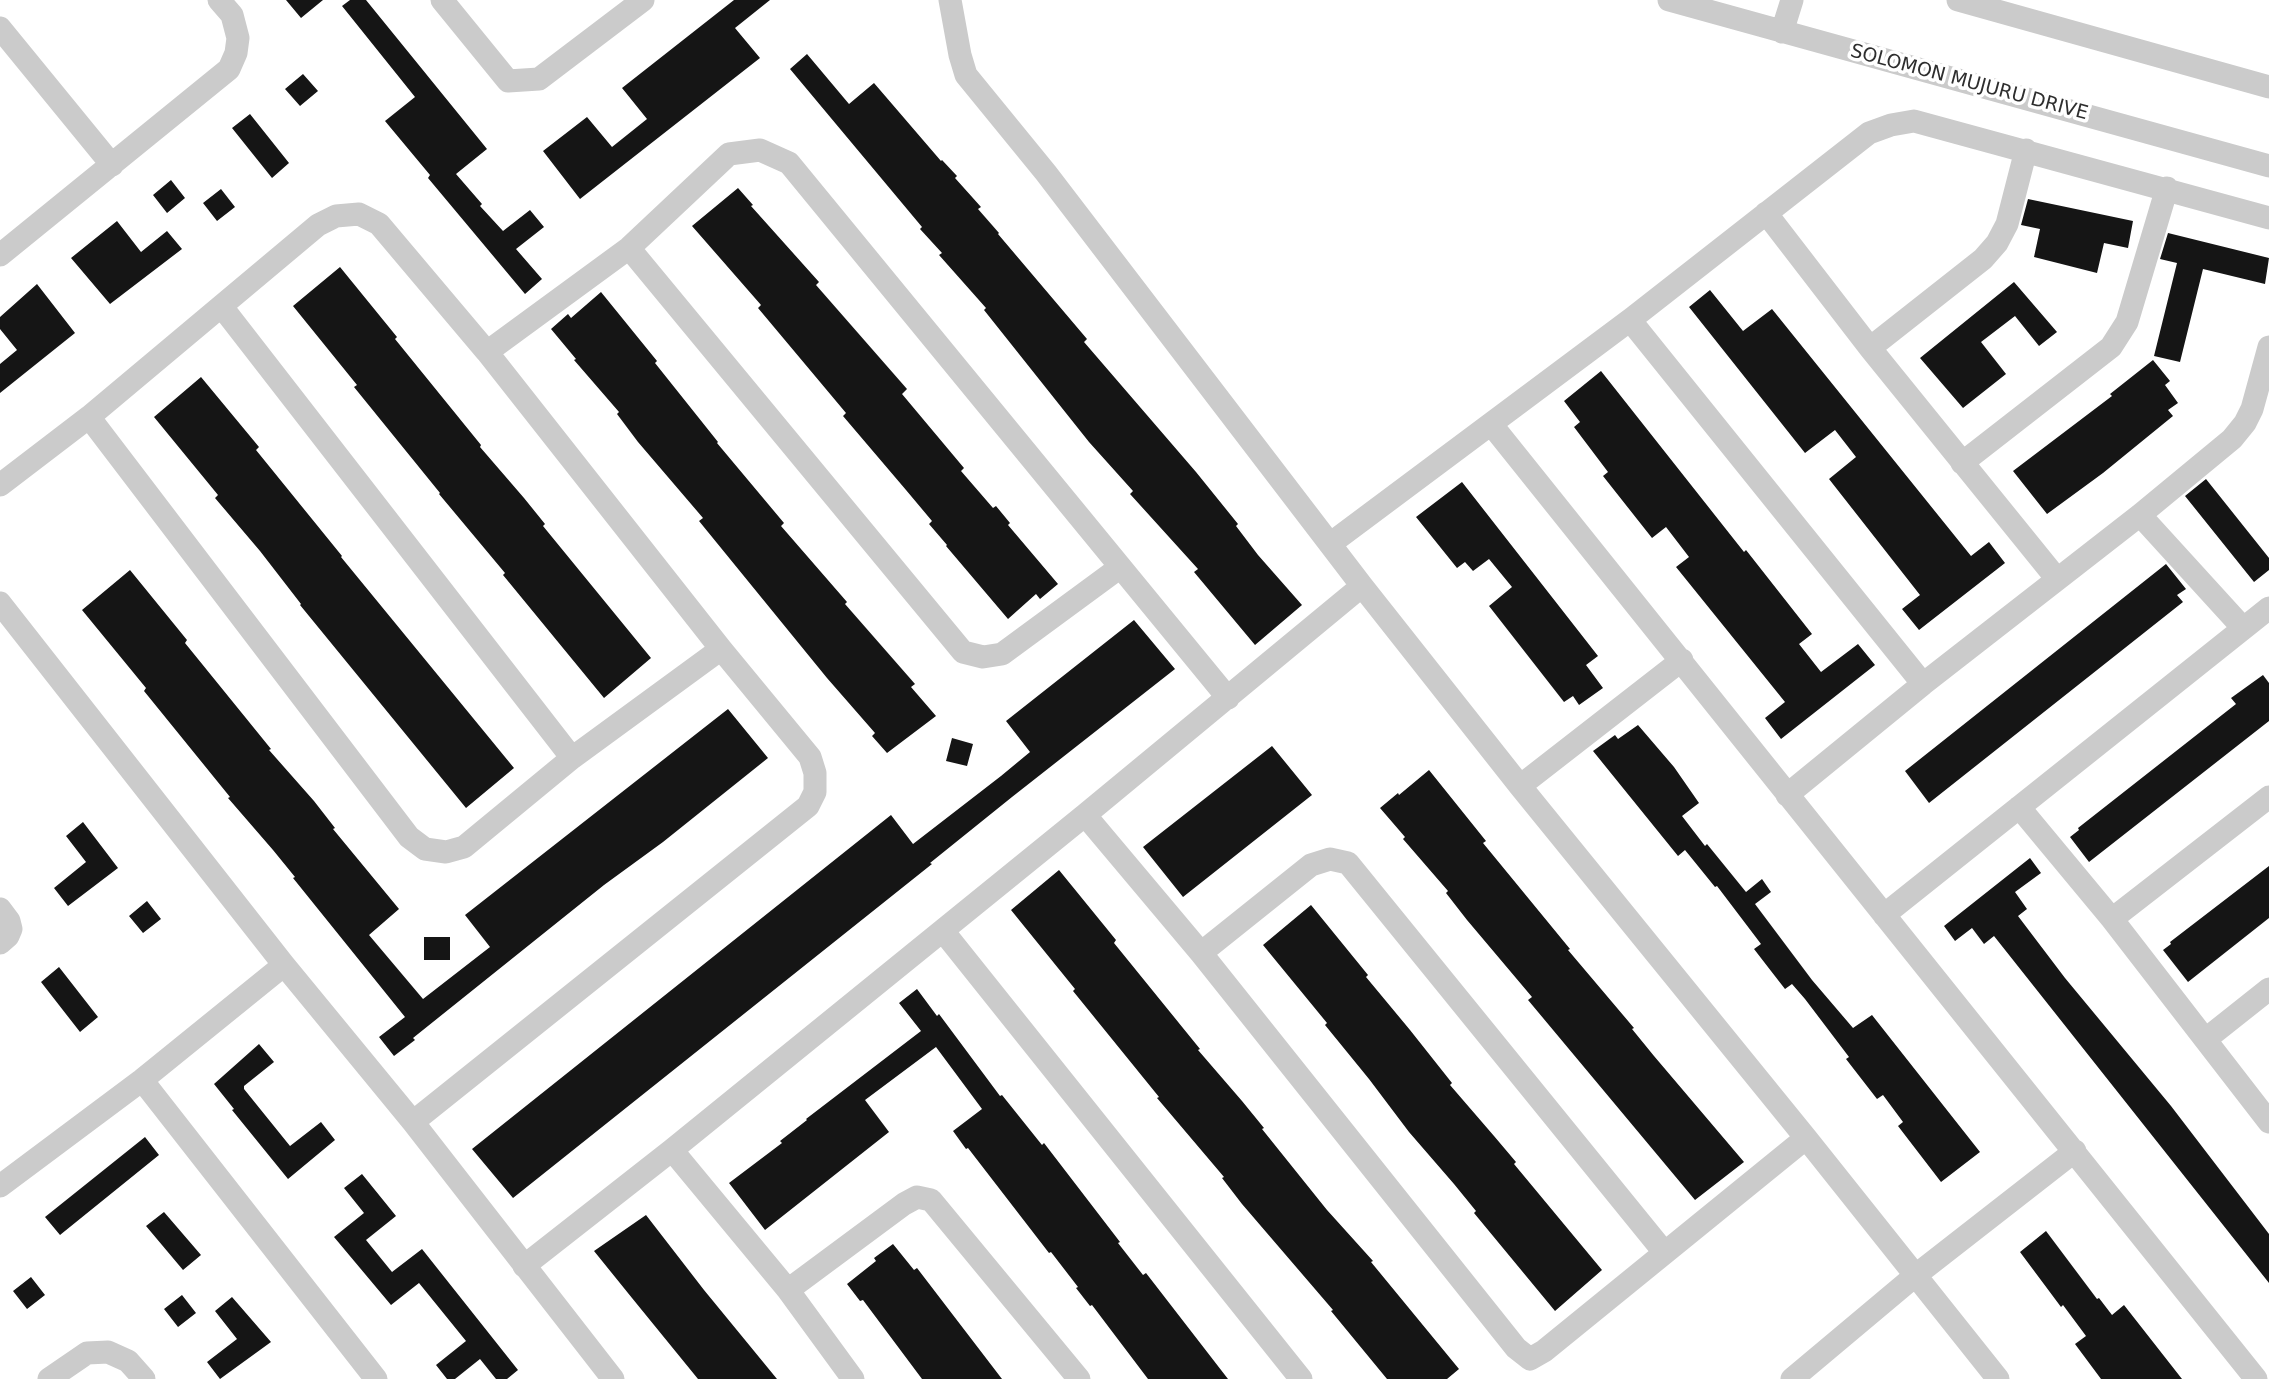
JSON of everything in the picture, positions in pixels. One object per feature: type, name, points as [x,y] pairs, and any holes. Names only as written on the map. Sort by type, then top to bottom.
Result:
[{"type":"street","points":[[0,255],[229,69],[236,53],[238,38],[232,15],[219,0]]},
{"type":"street","points":[[442,0],[508,81],[539,79],[643,0]]},
{"type":"street","points":[[950,0],[966,75],[1046,173],[1329,544],[1520,786],[1998,1379]]},
{"type":"street","name":"SOLOMON MUJURU DRIVE","points":[[1669,0],[2269,166]]},
{"type":"street","points":[[1782,32],[1792,0]]},
{"type":"street","points":[[1958,0],[2269,87]]},
{"type":"street","points":[[0,28],[112,165]]},
{"type":"street","points":[[1329,544],[1630,320],[1869,133],[1891,125],[1914,121],[2269,218]]},
{"type":"street","points":[[487,352],[629,248],[729,154],[760,150],[789,163],[1228,698]]},
{"type":"street","points":[[1870,348],[1983,258],[1997,243],[2007,224],[2026,150]]},
{"type":"street","points":[[1962,463],[2111,347],[2127,322],[2167,188]]},
{"type":"street","points":[[0,485],[89,417],[318,225],[336,216],[359,214],[379,224],[487,352],[721,649],[810,757],[815,774],[815,792],[808,806],[412,1122]]},
{"type":"street","points":[[1766,214],[1870,348],[2057,579]]},
{"type":"street","points":[[629,248],[963,652],[984,657],[1002,654],[1119,568]]},
{"type":"street","points":[[222,307],[572,758]]},
{"type":"street","points":[[1630,320],[1923,684]]},
{"type":"street","points":[[1787,794],[2232,439],[2245,424],[2252,409],[2269,347]]},
{"type":"street","points":[[89,417],[409,837],[425,849],[446,852],[464,847],[572,758],[721,649]]},
{"type":"street","points":[[1491,424],[2256,1379]]},
{"type":"street","points":[[2140,515],[2243,628]]},
{"type":"street","points":[[524,1266],[672,1150],[1085,815],[1362,586]]},
{"type":"street","points":[[0,603],[614,1379]]},
{"type":"street","points":[[1884,915],[2269,608]]},
{"type":"street","points":[[1520,786],[1682,660]]},
{"type":"street","points":[[2112,919],[2269,797]]},
{"type":"street","points":[[2020,807],[2112,919],[2269,1122]]},
{"type":"street","points":[[1085,815],[1201,953],[1516,1348],[1530,1359],[1544,1351],[1806,1138]]},
{"type":"street","points":[[1201,953],[1311,865],[1329,859],[1348,863],[1664,1252]]},
{"type":"street","points":[[0,909],[9,921],[10,929],[8,936],[0,943]]},
{"type":"street","points":[[943,930],[1301,1379]]},
{"type":"street","points":[[0,1186],[142,1080],[284,965]]},
{"type":"street","points":[[2206,1039],[2269,989]]},
{"type":"street","points":[[142,1080],[376,1379]]},
{"type":"street","points":[[672,1150],[788,1290],[853,1379]]},
{"type":"street","points":[[1792,1379],[1916,1275],[2075,1151]]},
{"type":"street","points":[[788,1290],[904,1204],[917,1197],[931,1200],[1079,1379]]},
{"type":"street","points":[[49,1379],[87,1353],[108,1352],[128,1362],[144,1379]]},
{"type":"building","points":[[286,0],[323,0],[301,18]]},
{"type":"building","points":[[350,0],[366,0],[487,149],[456,174],[482,204],[480,206],[503,231],[530,210],[544,227],[516,249],[542,279],[525,294],[428,178],[430,175],[385,121],[415,97],[342,6]]},
{"type":"building","points":[[734,0],[770,0],[735,28],[760,58],[580,199],[543,151],[587,117],[612,147],[647,119],[622,88]]},
{"type":"building","points":[[807,54],[849,104],[874,83],[957,176],[955,178],[981,207],[978,209],[1087,339],[1084,342],[1196,472],[1238,524],[1236,526],[1258,555],[1302,605],[1255,645],[1194,572],[1198,569],[1130,494],[1133,491],[1089,442],[984,310],[986,308],[939,255],[942,253],[920,229],[922,227],[790,69]]},
{"type":"building","points":[[303,74],[318,91],[300,106],[285,89]]},
{"type":"building","points":[[250,114],[289,163],[272,178],[232,128]]},
{"type":"building","points":[[171,180],[185,198],[167,213],[153,195]]},
{"type":"building","points":[[738,188],[819,282],[816,285],[907,389],[902,394],[964,468],[961,471],[993,508],[996,506],[1010,523],[1008,525],[1058,584],[1040,599],[1036,594],[1008,619],[946,546],[929,524],[932,521],[843,416],[846,413],[758,308],[761,305],[692,226]]},
{"type":"building","points":[[221,189],[235,207],[217,221],[203,203]]},
{"type":"building","points":[[2028,199],[2133,221],[2128,248],[2104,243],[2097,273],[2034,257],[2040,229],[2021,225]]},
{"type":"building","points":[[117,221],[141,252],[167,231],[182,249],[110,304],[71,258]]},
{"type":"building","points":[[2168,233],[2269,258],[2265,284],[2203,269],[2180,362],[2154,356],[2177,263],[2160,259]]},
{"type":"building","points":[[340,267],[480,447],[651,658],[604,698],[503,575],[505,573],[354,387],[357,385],[293,306]]},
{"type":"building","points":[[2014,282],[2057,332],[2039,346],[2015,316],[1981,342],[2006,374],[1963,408],[1920,358]]},
{"type":"building","points":[[37,284],[75,333],[0,393],[0,364],[17,350],[0,329],[0,317]]},
{"type":"building","points":[[1710,290],[1743,331],[1772,309],[1971,556],[1989,542],[2005,563],[1919,630],[1902,609],[1920,595],[1829,479],[1856,457],[1835,430],[1805,453],[1689,307]]},
{"type":"building","points":[[601,292],[657,361],[655,363],[717,443],[784,523],[781,526],[915,684],[911,687],[936,716],[887,753],[872,736],[875,733],[699,521],[703,518],[638,442],[617,414],[619,412],[551,329],[568,314],[571,318]]},
{"type":"building","points":[[2153,360],[2170,381],[2165,385],[2178,403],[2168,410],[2173,416],[2047,514],[2013,471],[2112,396],[2110,394]]},
{"type":"building","points":[[1601,371],[1812,634],[1799,644],[1821,672],[1858,644],[1875,665],[1781,739],[1765,718],[1785,702],[1676,567],[1689,557],[1666,527],[1652,538],[1603,476],[1608,472],[1574,427],[1580,422],[1564,401]]},
{"type":"building","points":[[201,377],[259,447],[256,450],[341,557],[514,768],[466,808],[300,605],[260,551],[215,498],[218,495],[154,417]]},
{"type":"building","points":[[2206,479],[2269,558],[2269,570],[2254,582],[2185,496]]},
{"type":"building","points":[[1462,482],[1598,656],[1586,665],[1603,688],[1579,705],[1573,696],[1564,702],[1489,606],[1512,587],[1489,559],[1473,571],[1465,562],[1457,568],[1416,517]]},
{"type":"building","points":[[2166,564],[2186,589],[2177,595],[2183,602],[1929,803],[1905,771]]},
{"type":"building","points":[[130,570],[187,640],[185,643],[271,749],[269,750],[314,801],[335,828],[333,829],[399,909],[369,935],[423,999],[490,947],[465,915],[728,709],[768,758],[663,842],[604,885],[394,1056],[379,1037],[405,1017],[293,878],[295,877],[228,798],[230,797],[144,691],[146,688],[82,610]]},
{"type":"building","points":[[1134,620],[1175,669],[513,1198],[472,1149],[891,815],[913,844],[1001,776],[1030,752],[1006,721]]},
{"type":"building","points":[[2263,675],[2269,683],[2269,721],[2089,862],[2070,837],[2078,828],[2236,704],[2231,698]]},
{"type":"building","points":[[1638,725],[1674,767],[1699,803],[1682,816],[1705,846],[1707,844],[1746,892],[1762,879],[1771,892],[1755,904],[1812,980],[1853,1028],[1872,1015],[1980,1152],[1941,1182],[1898,1126],[1903,1122],[1883,1095],[1877,1099],[1805,999],[1792,984],[1785,989],[1754,949],[1761,944],[1717,886],[1715,887],[1685,850],[1678,856],[1593,751],[1615,735],[1618,739]]},
{"type":"building","points":[[952,738],[973,744],[967,766],[946,761]]},
{"type":"building","points":[[1272,746],[1312,795],[1183,897],[1143,847]]},
{"type":"building","points":[[1429,770],[1486,841],[1483,843],[1570,949],[1568,950],[1744,1162],[1695,1200],[1528,1000],[1532,997],[1467,920],[1446,893],[1448,891],[1380,808]]},
{"type":"building","points":[[83,822],[118,868],[68,906],[54,888],[86,862],[66,836]]},
{"type":"building","points":[[2030,858],[2041,873],[2015,892],[2027,909],[2018,916],[2065,978],[2171,1106],[2269,1234],[2269,1283],[1994,936],[1984,944],[1972,928],[1955,941],[1944,926]]},
{"type":"building","points":[[2269,866],[2269,918],[2188,982],[2163,950]]},
{"type":"building","points":[[1059,870],[1116,940],[1114,943],[1200,1049],[1198,1050],[1459,1369],[1447,1379],[1387,1379],[1157,1098],[1159,1097],[1011,910]]},
{"type":"building","points":[[147,901],[161,919],[143,933],[129,916]]},
{"type":"building","points":[[1311,905],[1452,1083],[1450,1085],[1516,1162],[1514,1164],[1602,1270],[1555,1311],[1409,1132],[1325,1025],[1327,1023],[1263,945]]},
{"type":"building","points":[[424,937],[450,937],[450,960],[424,960]]},
{"type":"building","points":[[59,967],[98,1017],[80,1032],[41,982]]},
{"type":"building","points":[[917,989],[1000,1096],[1002,1095],[1042,1145],[1044,1143],[1120,1242],[1118,1243],[1143,1275],[1146,1273],[1228,1379],[1148,1379],[1051,1252],[1049,1253],[953,1131],[982,1109],[936,1047],[865,1100],[889,1132],[765,1230],[729,1183],[782,1143],[780,1141],[806,1119],[921,1031],[899,1003]]},
{"type":"building","points":[[259,1044],[274,1062],[244,1086],[244,1089],[290,1146],[321,1122],[335,1140],[288,1179],[214,1084]]},
{"type":"building","points":[[145,1137],[159,1155],[60,1235],[45,1217]]},
{"type":"building","points":[[362,1174],[396,1216],[366,1240],[392,1272],[422,1249],[518,1370],[507,1379],[496,1379],[480,1359],[455,1379],[447,1379],[436,1365],[466,1341],[419,1283],[391,1305],[334,1237],[364,1213],[344,1188]]},
{"type":"building","points":[[164,1212],[201,1255],[183,1270],[146,1226]]},
{"type":"building","points":[[646,1215],[777,1379],[698,1379],[594,1251]]},
{"type":"building","points":[[2046,1231],[2097,1299],[2099,1298],[2112,1315],[2124,1305],[2182,1379],[2101,1379],[2075,1344],[2086,1336],[2020,1252]]},
{"type":"building","points":[[893,1244],[914,1270],[917,1268],[1002,1379],[922,1379],[863,1300],[860,1301],[847,1284]]},
{"type":"building","points":[[31,1277],[45,1295],[27,1309],[13,1291]]},
{"type":"building","points":[[182,1295],[196,1313],[178,1327],[164,1309]]},
{"type":"building","points":[[232,1297],[271,1342],[220,1379],[207,1362],[237,1339],[215,1311]]}]
